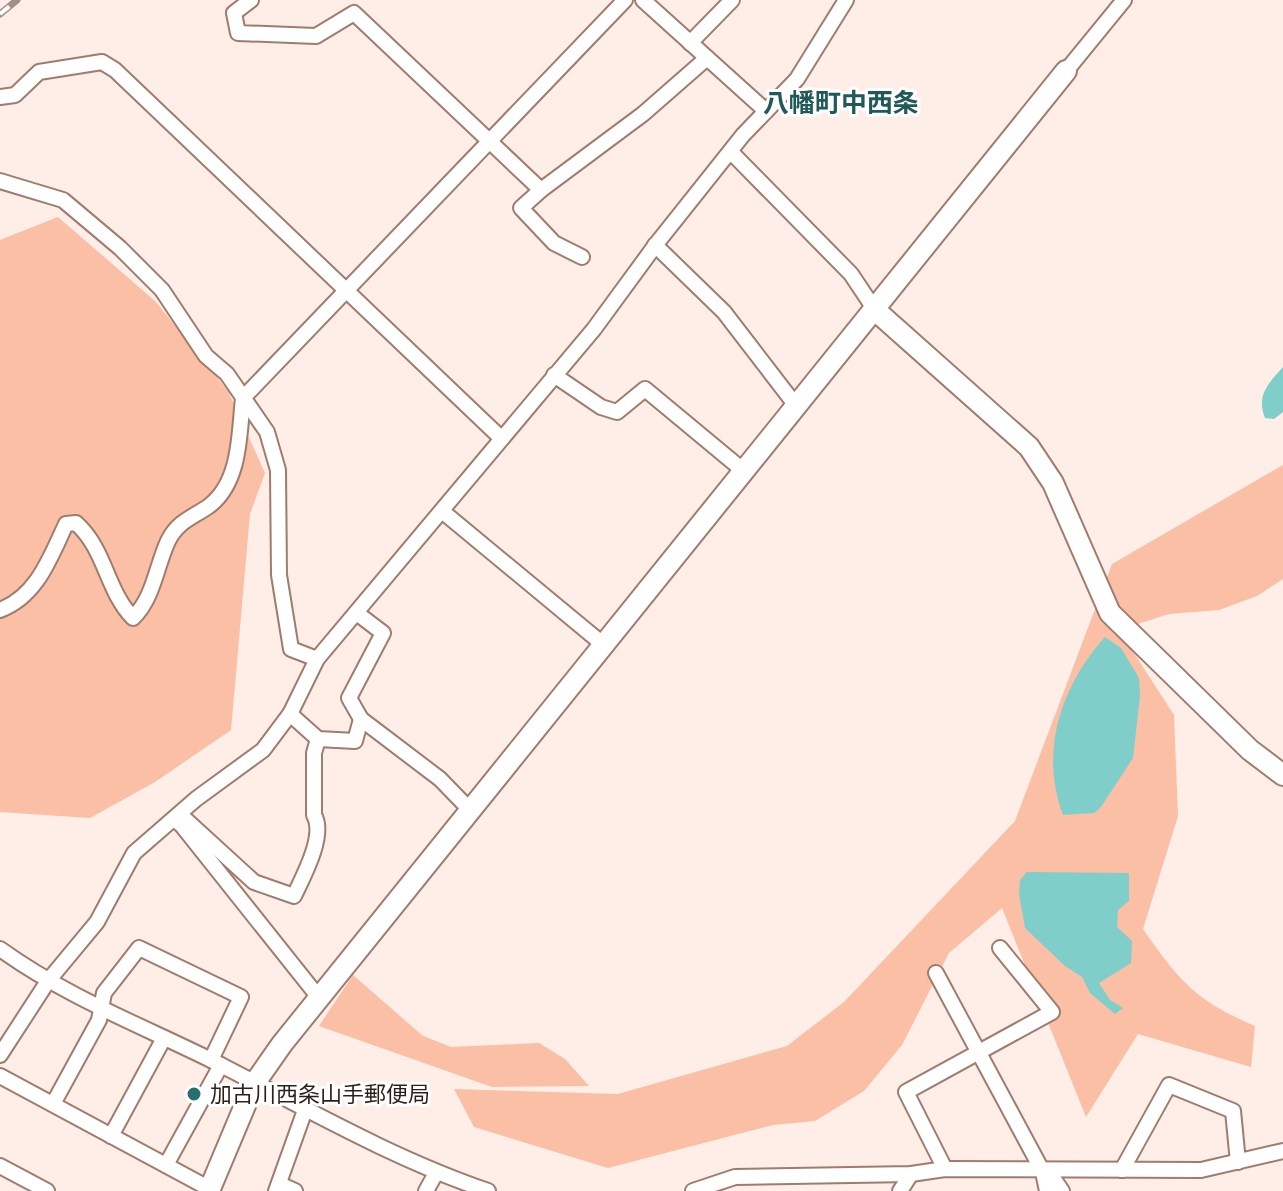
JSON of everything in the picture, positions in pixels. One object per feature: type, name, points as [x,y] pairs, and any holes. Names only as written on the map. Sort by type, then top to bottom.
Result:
[{"type":"street","points":[[251,0],[234,13],[238,33],[316,36],[354,13],[541,190]]},
{"type":"street","points":[[0,610],[26,595],[45,569],[66,524],[76,523],[92,538],[121,606],[133,618],[144,607],[169,540],[181,521],[211,505],[227,485],[236,460],[243,398],[488,139],[625,0]]},
{"type":"street","points":[[643,0],[766,111]]},
{"type":"street","points":[[690,43],[732,0]]},
{"type":"street","points":[[0,1055],[48,981],[97,922],[134,853],[178,821],[263,750],[290,714],[317,659],[358,614],[594,329],[655,245],[731,152],[797,79],[846,0]]},
{"type":"street","points":[[0,1076],[210,1190],[254,1084],[1124,0]]},
{"type":"street","points":[[582,257],[554,243],[521,208],[643,114],[707,58]]},
{"type":"street","points":[[0,97],[15,95],[39,72],[102,62],[159,109],[501,438]]},
{"type":"street","points":[[731,152],[851,274],[875,310],[1029,447],[1053,483],[1110,613],[1250,750],[1283,775]]},
{"type":"street","points":[[0,181],[63,200],[92,223],[162,290],[206,356],[227,374],[267,432],[278,470],[279,575],[291,649],[317,659]]},
{"type":"street","points":[[655,245],[724,312],[797,407]]},
{"type":"street","points":[[554,375],[601,407],[617,412],[645,389],[745,472]]},
{"type":"street","points":[[442,511],[605,646]]},
{"type":"street","points":[[358,614],[383,633],[349,698],[361,719],[440,779],[472,812]]},
{"type":"street","points":[[290,714],[318,739],[355,741],[361,719]]},
{"type":"street","points":[[178,821],[186,820],[254,882],[294,896],[312,858],[318,821],[314,815],[314,753],[318,739]]},
{"type":"street","points":[[178,821],[320,999]]},
{"type":"street","points":[[53,1104],[99,1020],[104,993],[139,948],[241,997],[216,1063],[166,1165]]},
{"type":"street","points":[[945,1169],[906,1092],[1052,1012],[1000,948]]},
{"type":"street","points":[[2,955],[305,1110],[436,1173],[488,1191]]},
{"type":"street","points":[[936,973],[1046,1172],[1062,1191]]},
{"type":"street","points":[[111,1136],[164,1038]]},
{"type":"street","points":[[1122,1170],[1169,1085],[1233,1111],[1238,1162]]},
{"type":"street","points":[[295,1191],[278,1187],[305,1110]]},
{"type":"street","points":[[693,1191],[735,1177],[911,1174],[945,1169],[1046,1172],[1201,1170],[1283,1151]]},
{"type":"street","points":[[0,1166],[47,1191]]},
{"type":"street","points":[[1046,1172],[1047,1191]]},
{"type":"street","points":[[426,1191],[436,1173]]},
{"type":"street","points":[[900,1191],[911,1174]]},
{"type":"street","points":[[755,1191],[761,1176]]},
{"type":"shaded area","points":[[58,217],[155,301],[228,391],[265,473],[250,514],[231,730],[155,782],[90,818],[0,812],[0,240]]},
{"type":"shaded area","points":[[1283,465],[1283,579],[1257,596],[1219,610],[1169,614],[1119,630],[1174,715],[1178,816],[1143,929],[1167,963],[1190,988],[1218,1008],[1255,1026],[1251,1067],[1138,1034],[1086,1117],[1002,908],[949,953],[902,1045],[864,1091],[815,1121],[773,1125],[608,1168],[474,1127],[454,1089],[618,1094],[787,1046],[844,1002],[1015,821],[1112,564]]},
{"type":"shaded area","points":[[353,975],[423,1036],[451,1047],[539,1043],[565,1059],[589,1086],[492,1087],[319,1026]]},
{"type":"water","points":[[1283,367],[1283,412],[1274,419],[1265,418],[1263,396]]},
{"type":"water","points":[[1105,637],[1121,648],[1139,678],[1133,758],[1094,813],[1063,815],[1053,767],[1058,720],[1076,676]]},
{"type":"water","points":[[1027,872],[1129,873],[1129,901],[1118,910],[1117,927],[1132,941],[1131,963],[1099,983],[1110,1000],[1123,1008],[1115,1014],[1090,993],[1082,977],[1065,966],[1025,928],[1019,894],[1020,880]]},
{"type":"railway","points":[[0,14],[17,0]]},
{"type":"place","name":"加古川西条山手郵便局","points":[[194,1094]]},
{"type":"district","name":"八幡町中西条","points":[[841,103]]}]
